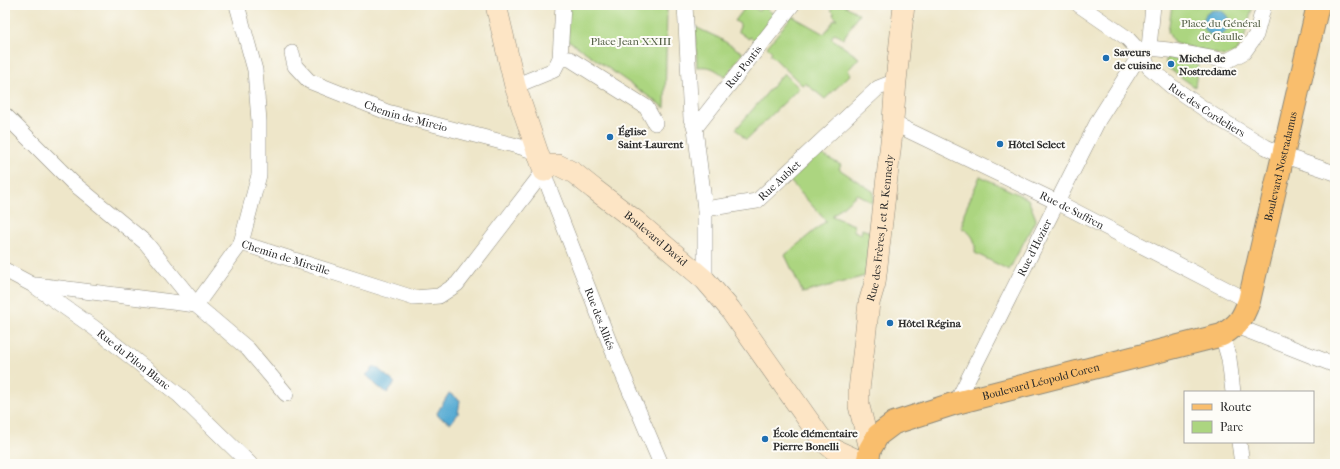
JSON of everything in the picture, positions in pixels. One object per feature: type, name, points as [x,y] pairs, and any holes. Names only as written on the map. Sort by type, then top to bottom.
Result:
[{"type":"main road","name":"Boulevard Nostradamus","points":[[1229,331],[1244,315],[1249,301],[1318,5]]},
{"type":"main road","name":"Boulevard Léopold Coren","points":[[868,459],[878,435],[894,423],[956,404],[1229,331]]},
{"type":"street","points":[[237,5],[255,70],[259,121],[259,175],[241,243]]},
{"type":"street","points":[[496,5],[515,86],[541,162]]},
{"type":"street","points":[[515,86],[554,70],[560,58],[563,5]]},
{"type":"street","points":[[685,5],[691,119],[695,128],[705,209],[705,280]]},
{"type":"street","name":"Rue Pontis","points":[[695,128],[792,5]]},
{"type":"street","name":"Rue des Frères J. et R. Kennedy","points":[[868,459],[859,406],[859,390],[869,303],[876,283],[904,5]]},
{"type":"street","name":"Rue des Cordeliers","points":[[1079,5],[1145,50],[1150,67],[1171,86],[1213,115],[1282,155],[1335,173]]},
{"type":"street","points":[[1153,5],[1145,50],[1169,50],[1227,61],[1244,52],[1256,35],[1264,5]]},
{"type":"street","name":"Rue d'Hozier","points":[[956,404],[1099,119],[1145,50]]},
{"type":"street","name":"Chemin de Mireio","points":[[292,53],[296,66],[309,81],[387,112],[521,147],[541,162]]},
{"type":"street","points":[[560,58],[570,59],[646,107],[656,123]]},
{"type":"street","name":"Rue Aublet","points":[[705,209],[757,201],[878,88],[896,81]]},
{"type":"street","points":[[5,114],[72,182],[146,243],[196,305],[248,349],[286,394]]},
{"type":"street","name":"Rue de Suffren","points":[[893,123],[1057,202],[1249,301]]},
{"type":"street","name":"Chemin de Mireille","points":[[196,305],[241,243],[414,298],[439,296],[457,284],[541,162]]},
{"type":"street","name":"Boulevard David","points":[[541,162],[550,165],[558,165],[574,173],[636,220],[705,280],[730,309],[823,441],[833,449],[868,459]]},
{"type":"street","name":"Rue des Alliés","points":[[541,162],[547,183],[609,342],[661,464]]},
{"type":"street","name":"Rue du Pilon Blanc","points":[[5,270],[33,285],[93,327],[179,395],[250,464]]},
{"type":"street","points":[[33,285],[196,305]]},
{"type":"street","points":[[1233,391],[1229,358],[1229,331],[1335,365]]},
{"type":"street","points":[[1239,443],[1242,464]]},
{"type":"green space","name":"Place Jean XXIII","points":[[566,5],[667,5],[665,108],[568,40]]},
{"type":"green space","points":[[747,5],[751,5],[759,11],[763,6],[775,15],[754,40],[750,37],[749,39],[738,31],[740,24],[735,21]]},
{"type":"green space","points":[[834,5],[844,5],[859,14],[843,39],[835,33],[831,38],[859,58],[848,70],[851,74],[825,99],[805,83],[802,85],[770,54],[772,52],[767,47],[792,16],[824,34],[835,19],[837,19],[831,10]]},
{"type":"green space","name":"Place du Général de Gaulle","points":[[1172,5],[1253,5],[1243,42],[1235,53],[1224,56],[1174,43],[1168,32]]},
{"type":"green space","points":[[695,27],[719,38],[743,53],[725,77],[712,68],[697,67]]},
{"type":"green space","points":[[1170,57],[1198,64],[1195,87],[1168,68],[1166,58]]},
{"type":"green space","points":[[784,73],[799,88],[746,140],[736,129]]},
{"type":"green space","points":[[819,153],[841,165],[839,169],[874,192],[873,203],[857,194],[832,216],[854,225],[854,231],[861,234],[862,229],[870,232],[865,276],[803,293],[785,255],[826,221],[790,181]]},
{"type":"green space","points":[[980,176],[1028,199],[1036,219],[1009,270],[975,253],[973,238],[962,228],[964,213]]},
{"type":"water","points":[[1216,10],[1225,14],[1229,23],[1225,32],[1216,36],[1207,32],[1203,23],[1207,14]]},
{"type":"water","points":[[375,366],[395,383],[387,393],[366,375]]},
{"type":"water","points":[[449,393],[460,400],[458,414],[451,423],[438,416],[437,413]]},
{"type":"place","name":"Saveurs de cuisine","points":[[1106,58]]},
{"type":"place","name":"Michel de Nostredame","points":[[1171,64]]},
{"type":"place","name":"Église Saint-Laurent","points":[[610,137]]},
{"type":"place","name":"Hôtel Select","points":[[1000,144]]},
{"type":"place","name":"Hôtel Régina","points":[[890,323]]},
{"type":"place","name":"École élémentaire Pierre Bonelli","points":[[765,439]]}]
